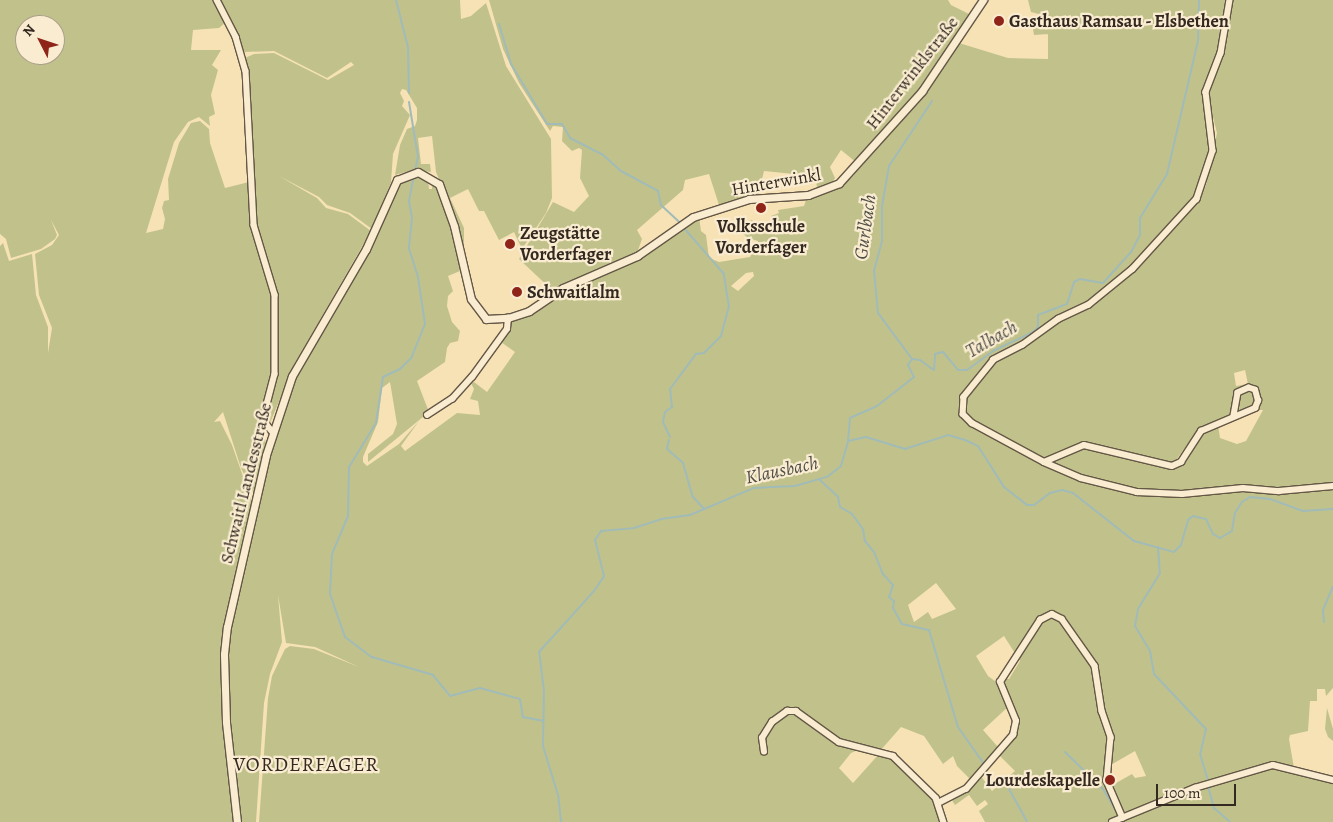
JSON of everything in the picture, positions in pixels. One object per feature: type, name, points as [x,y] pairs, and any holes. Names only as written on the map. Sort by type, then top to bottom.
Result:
[{"type":"street","points":[[217,0],[236,37],[246,71],[254,224],[275,295],[275,374],[263,420],[272,431]]},
{"type":"street","name":"Hinterwinklstraße","points":[[861,161],[926,85],[983,0]]},
{"type":"street","points":[[1230,0],[1221,53],[1206,92],[1213,151],[1197,199],[1133,269],[1089,305],[1059,319],[1022,345],[994,360],[964,397],[963,410],[966,419],[1044,462],[1096,483],[1148,493],[1333,486]]},
{"type":"street","name":"Hinterwinkl","points":[[478,312],[491,320],[508,318],[529,311],[563,288],[637,256],[693,217],[749,199],[821,192],[842,182],[861,161]]},
{"type":"street","name":"Schwaitl Landesstraße","points":[[237,822],[226,722],[224,654],[236,585],[272,431],[298,364],[366,249],[393,186],[402,176],[420,173],[440,186],[456,233],[466,288],[478,312]]},
{"type":"street","points":[[427,415],[452,399],[472,377],[507,329],[508,318]]},
{"type":"street","points":[[1044,462],[1084,445],[1172,466],[1181,462],[1201,431],[1257,407],[1255,390],[1249,388],[1238,393],[1234,416]]},
{"type":"street","points":[[938,804],[966,789],[1013,735],[1016,721],[1000,682],[1040,620],[1052,614],[1066,624],[1095,666],[1100,700],[1111,737],[1107,781],[1123,818]]},
{"type":"street","points":[[764,752],[761,743],[767,727],[778,716],[793,710],[839,742],[888,752],[921,781],[938,804],[944,822]]},
{"type":"street","points":[[1112,822],[1208,784],[1273,765],[1333,780]]},
{"type":"green space","points":[[0,0],[215,0],[226,22],[219,28],[193,30],[191,50],[221,50],[212,65],[218,70],[211,95],[215,114],[209,117],[210,126],[199,117],[188,122],[174,142],[146,233],[163,229],[165,219],[162,208],[164,201],[169,200],[168,179],[179,143],[191,123],[200,121],[209,129],[210,143],[225,188],[249,182],[253,233],[272,290],[273,308],[273,374],[267,401],[259,418],[266,443],[254,494],[241,468],[223,412],[214,422],[220,421],[232,445],[252,502],[222,654],[221,696],[234,822],[0,822],[0,246],[3,243],[9,261],[32,254],[36,295],[48,327],[48,353],[52,328],[39,295],[35,254],[52,245],[59,235],[51,220],[57,235],[55,239],[41,249],[11,258],[6,239],[0,234]]},
{"type":"green space","points":[[220,0],[460,0],[461,19],[471,16],[486,3],[506,66],[551,139],[552,198],[546,213],[522,249],[514,232],[499,240],[484,211],[479,211],[468,189],[450,198],[464,228],[464,257],[453,212],[436,172],[432,136],[418,138],[421,164],[430,164],[431,172],[413,170],[395,175],[400,145],[407,129],[415,126],[417,120],[417,108],[406,90],[402,89],[400,93],[404,101],[402,106],[410,115],[393,154],[391,182],[372,229],[350,213],[327,205],[319,197],[279,176],[317,198],[326,208],[348,214],[371,231],[295,363],[270,423],[266,419],[278,367],[277,294],[257,233],[245,58],[254,54],[274,53],[328,80],[354,65],[351,62],[327,78],[274,51],[244,52]]},
{"type":"green space","points":[[489,0],[948,0],[951,5],[971,15],[904,110],[857,163],[841,150],[830,167],[835,178],[830,187],[818,190],[814,176],[764,171],[758,195],[719,205],[709,174],[685,180],[683,190],[637,230],[642,239],[637,253],[553,291],[519,259],[553,202],[574,212],[589,196],[580,178],[582,150],[579,148],[572,151],[562,141],[563,127],[553,126],[550,131],[519,83],[503,49]]},
{"type":"green space","points":[[1028,0],[1228,0],[1219,53],[1205,89],[1211,148],[1200,190],[1171,228],[1108,286],[1111,288],[1158,246],[1198,202],[1206,185],[1217,133],[1208,97],[1218,66],[1231,0],[1333,0],[1333,688],[1326,696],[1325,689],[1317,689],[1317,701],[1310,701],[1308,731],[1290,735],[1289,739],[1294,768],[1333,780],[1333,822],[985,822],[979,811],[988,804],[985,800],[977,806],[969,795],[955,805],[953,802],[952,799],[972,781],[957,766],[953,756],[943,764],[924,736],[901,727],[880,751],[888,753],[936,798],[944,822],[259,822],[268,698],[272,676],[285,649],[290,646],[314,649],[359,667],[315,647],[286,643],[278,595],[282,642],[270,674],[264,703],[256,822],[240,822],[227,698],[227,654],[230,627],[268,456],[295,377],[400,181],[418,175],[428,180],[429,189],[432,189],[432,181],[442,196],[457,248],[460,271],[448,276],[453,291],[448,296],[447,306],[452,322],[460,331],[458,341],[450,343],[447,348],[445,362],[417,381],[429,412],[368,462],[368,454],[393,434],[397,424],[390,382],[382,388],[378,422],[363,457],[363,462],[367,466],[399,444],[419,421],[401,446],[405,451],[457,413],[480,415],[478,401],[470,399],[474,389],[471,383],[474,382],[487,392],[515,352],[501,342],[511,322],[531,313],[562,292],[629,262],[699,217],[701,231],[706,235],[709,258],[719,262],[750,257],[758,241],[748,238],[733,225],[752,220],[762,233],[768,234],[772,229],[771,216],[779,213],[778,210],[804,206],[807,197],[823,194],[851,178],[903,119],[959,43],[1008,58],[1048,59],[1048,34],[1034,35],[1032,23],[1040,22],[1039,14],[1031,12]],"holes":[[[753,272],[754,276],[738,291],[731,286],[746,273]],[[1245,370],[1248,384],[1236,386],[1234,373]],[[1244,387],[1252,387],[1259,401],[1257,410],[1263,410],[1246,441],[1237,444],[1220,438],[1218,425],[1199,434],[1176,467],[1154,465],[1085,447],[1040,462],[1072,446],[1089,443],[1173,464],[1198,430],[1233,415],[1236,392]],[[936,583],[956,609],[932,619],[928,612],[914,622],[908,605]],[[1004,636],[1020,661],[1009,679],[1002,678],[999,684],[988,676],[976,656]],[[1009,706],[1016,729],[998,753],[998,747],[983,730]],[[862,748],[879,754],[853,783],[839,768],[851,753]],[[1135,751],[1146,776],[1135,778],[1132,774],[1109,787],[1109,766]],[[998,754],[1015,771],[992,791],[980,775]]]},
{"type":"green space","points":[[1250,390],[1256,395],[1255,406],[1239,413],[1240,393]]},
{"type":"green space","points":[[1327,708],[1333,729],[1333,741],[1328,737],[1325,729]]},
{"type":"waterway","points":[[396,0],[408,47],[409,93]]},
{"type":"waterway","name":"Talbach","points":[[848,441],[850,418],[877,406],[914,377],[908,365],[912,359],[920,360],[934,370],[935,354],[943,352],[958,370],[967,370],[993,351],[1033,332],[1038,327],[1038,315],[1067,304],[1074,282],[1080,279],[1103,283],[1131,252],[1140,235],[1140,218],[1167,174],[1198,41],[1199,0]]},
{"type":"waterway","points":[[499,24],[511,64],[547,124],[562,124],[570,138],[602,154],[621,171],[658,191],[661,205],[680,223]]},
{"type":"waterway","name":"Gurlbach","points":[[912,359],[878,313],[874,271],[882,241],[882,206],[889,166],[932,101]]},
{"type":"waterway","points":[[409,102],[418,157],[415,171]]},
{"type":"waterway","points":[[414,175],[409,201],[412,218],[409,249],[418,277],[425,324],[412,357],[400,369],[383,377],[376,423],[349,467],[348,516],[332,554],[330,594],[345,637],[372,657],[433,675],[450,696],[480,688],[520,699],[523,717],[543,721]]},
{"type":"waterway","points":[[670,437],[663,422],[665,412],[672,407],[670,389],[696,354],[704,353],[721,336],[729,307],[724,274],[683,227]]},
{"type":"waterway","name":"Talbach","points":[[561,822],[558,795],[543,746],[544,691],[539,652],[594,591],[604,576],[595,540],[601,531],[634,528],[661,519],[690,515],[754,488],[795,486],[827,477],[841,466],[848,441],[866,437],[905,449],[948,435],[965,440],[978,446],[1004,487],[1027,505],[1034,505],[1050,493],[1062,490],[1073,493],[1134,541],[1174,552],[1181,545],[1188,520],[1193,516],[1206,519],[1213,534],[1220,538],[1232,531],[1235,513],[1242,502],[1250,497],[1270,499],[1303,511],[1333,509]]},
{"type":"waterway","points":[[669,440],[667,449],[683,463],[693,497],[704,509]]},
{"type":"waterway","name":"Klausbach","points":[[820,480],[838,497],[840,507],[852,514],[863,529],[865,541],[874,552],[883,574],[893,585],[889,597],[894,601],[893,608],[902,624],[929,630],[958,727],[984,764]]},
{"type":"waterway","points":[[1158,547],[1160,573],[1138,609],[1135,626],[1150,651],[1154,674],[1206,729],[1200,754],[1208,781]]},
{"type":"waterway","points":[[1324,622],[1323,610],[1333,587]]},
{"type":"waterway","points":[[1065,752],[1103,789],[1118,814]]},
{"type":"waterway","points":[[1208,786],[1214,808],[1230,822]]},
{"type":"waterway","points":[[1009,789],[1027,822]]},
{"type":"place","name":"Gasthaus Ramsau - Elsbethen","points":[[999,21]]},
{"type":"place","name":"Volksschule Vorderfager","points":[[761,208]]},
{"type":"place","name":"Zeugstätte Vorderfager","points":[[510,244]]},
{"type":"place","name":"Schwaitlalm","points":[[517,292]]},
{"type":"place","name":"Lourdeskapelle","points":[[1110,780]]},
{"type":"district","name":"VORDERFAGER","points":[[306,764]]}]
